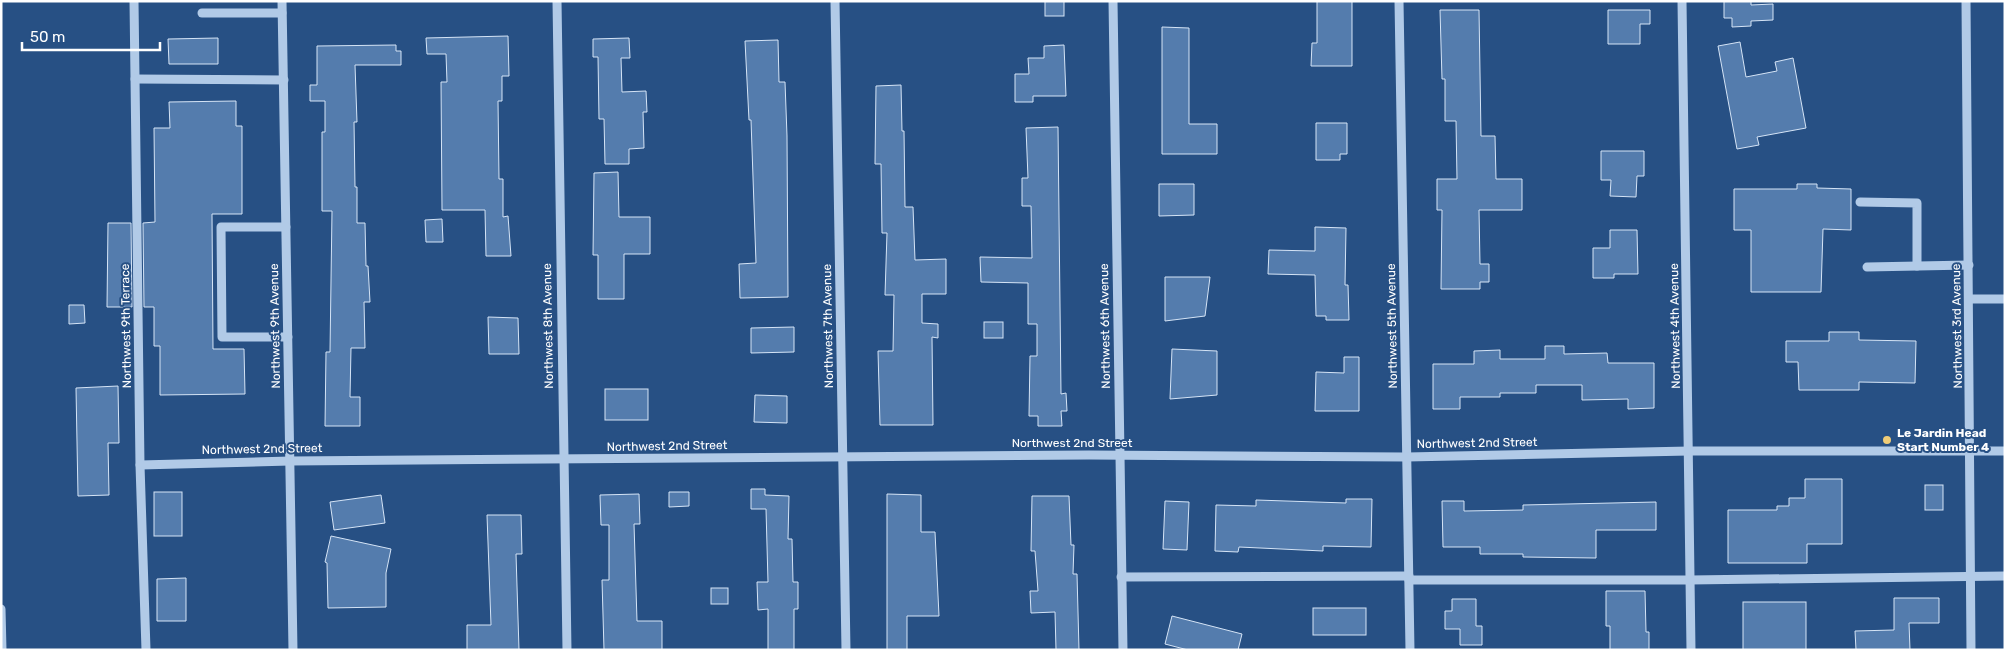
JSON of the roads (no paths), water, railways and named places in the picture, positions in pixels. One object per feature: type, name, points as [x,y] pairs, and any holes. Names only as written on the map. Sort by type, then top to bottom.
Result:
[{"type":"street","name":"Northwest 9th Terrace","points":[[134,1],[140,465],[146,650]]},
{"type":"street","name":"Northwest 9th Avenue","points":[[282,1],[293,650]]},
{"type":"street","name":"Northwest 8th Avenue","points":[[557,1],[562,460],[567,650]]},
{"type":"street","name":"Northwest 7th Avenue","points":[[835,1],[846,650]]},
{"type":"street","name":"Northwest 6th Avenue","points":[[1113,1],[1123,650]]},
{"type":"street","name":"Northwest 5th Avenue","points":[[1399,1],[1410,650]]},
{"type":"street","name":"Northwest 4th Avenue","points":[[1682,1],[1691,650]]},
{"type":"street","name":"Northwest 3rd Avenue","points":[[1966,1],[1971,451],[1971,650]]},
{"type":"street","points":[[202,13],[282,13]]},
{"type":"street","points":[[135,79],[284,80]]},
{"type":"street","points":[[1860,202],[1916,203],[1916,266]]},
{"type":"street","points":[[286,227],[221,227],[222,338],[288,337]]},
{"type":"street","points":[[1867,267],[1969,265]]},
{"type":"street","points":[[1969,299],[2005,299]]},
{"type":"street","name":"Northwest 2nd Street","points":[[140,465],[290,461],[1119,456],[1407,457],[1689,452],[2005,451]]},
{"type":"street","points":[[1121,576],[1690,580],[2005,576]]},
{"type":"street","points":[[1,609],[2,650]]},
{"type":"place","name":"Le Jardin Head Start Number 4","points":[[1887,440]]}]
